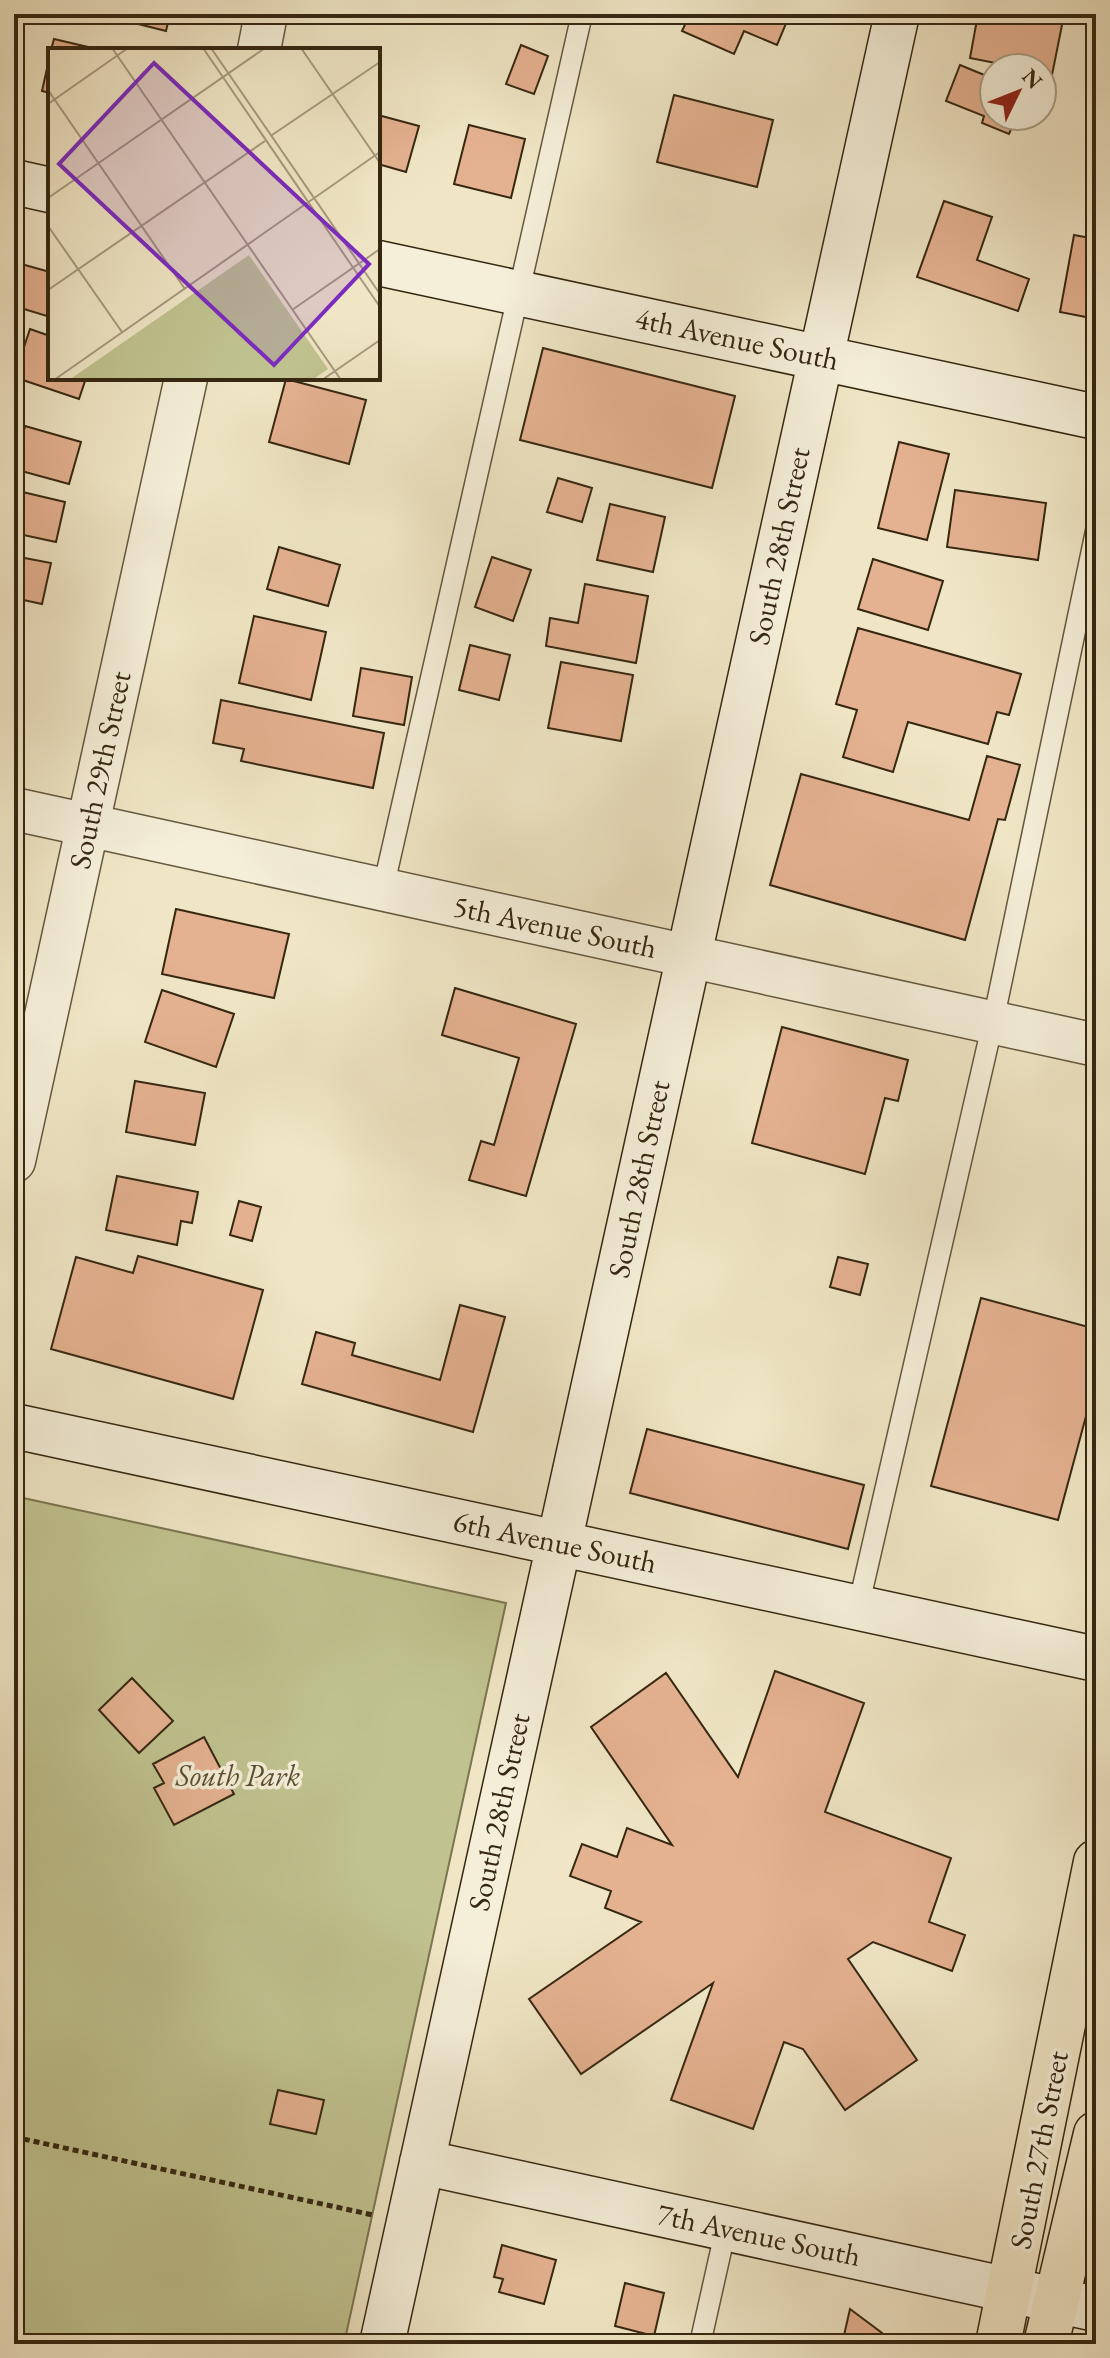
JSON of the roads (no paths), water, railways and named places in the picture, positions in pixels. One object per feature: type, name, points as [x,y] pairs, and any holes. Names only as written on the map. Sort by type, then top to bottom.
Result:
[{"type":"main road","name":"South 27th Street","points":[[998,2344],[1012,2289],[1096,1862]]},
{"type":"main road","name":"South 27th Street","points":[[1046,2344],[1076,2304],[1096,2134]]},
{"type":"street","points":[[259,48],[266,14]]},
{"type":"street","name":"South 28th Street","points":[[382,2344],[897,14]]},
{"type":"street","points":[[14,182],[48,190]]},
{"type":"street","name":"4th Avenue South","points":[[380,263],[1096,417]]},
{"type":"street","name":"South 29th Street","points":[[16,1141],[186,380]]},
{"type":"street","name":"5th Avenue South","points":[[14,809],[1096,1045]]},
{"type":"street","name":"6th Avenue South","points":[[14,1426],[1096,1659]]},
{"type":"street","name":"7th Avenue South","points":[[422,2162],[1076,2304]]},
{"type":"lane","points":[[383,889],[582,14]]},
{"type":"lane","points":[[858,1608],[993,1022],[1096,531]]},
{"type":"lane","points":[[700,2344],[726,2228]]},
{"type":"park label","name":"South Park","points":[[238,1776]]}]
